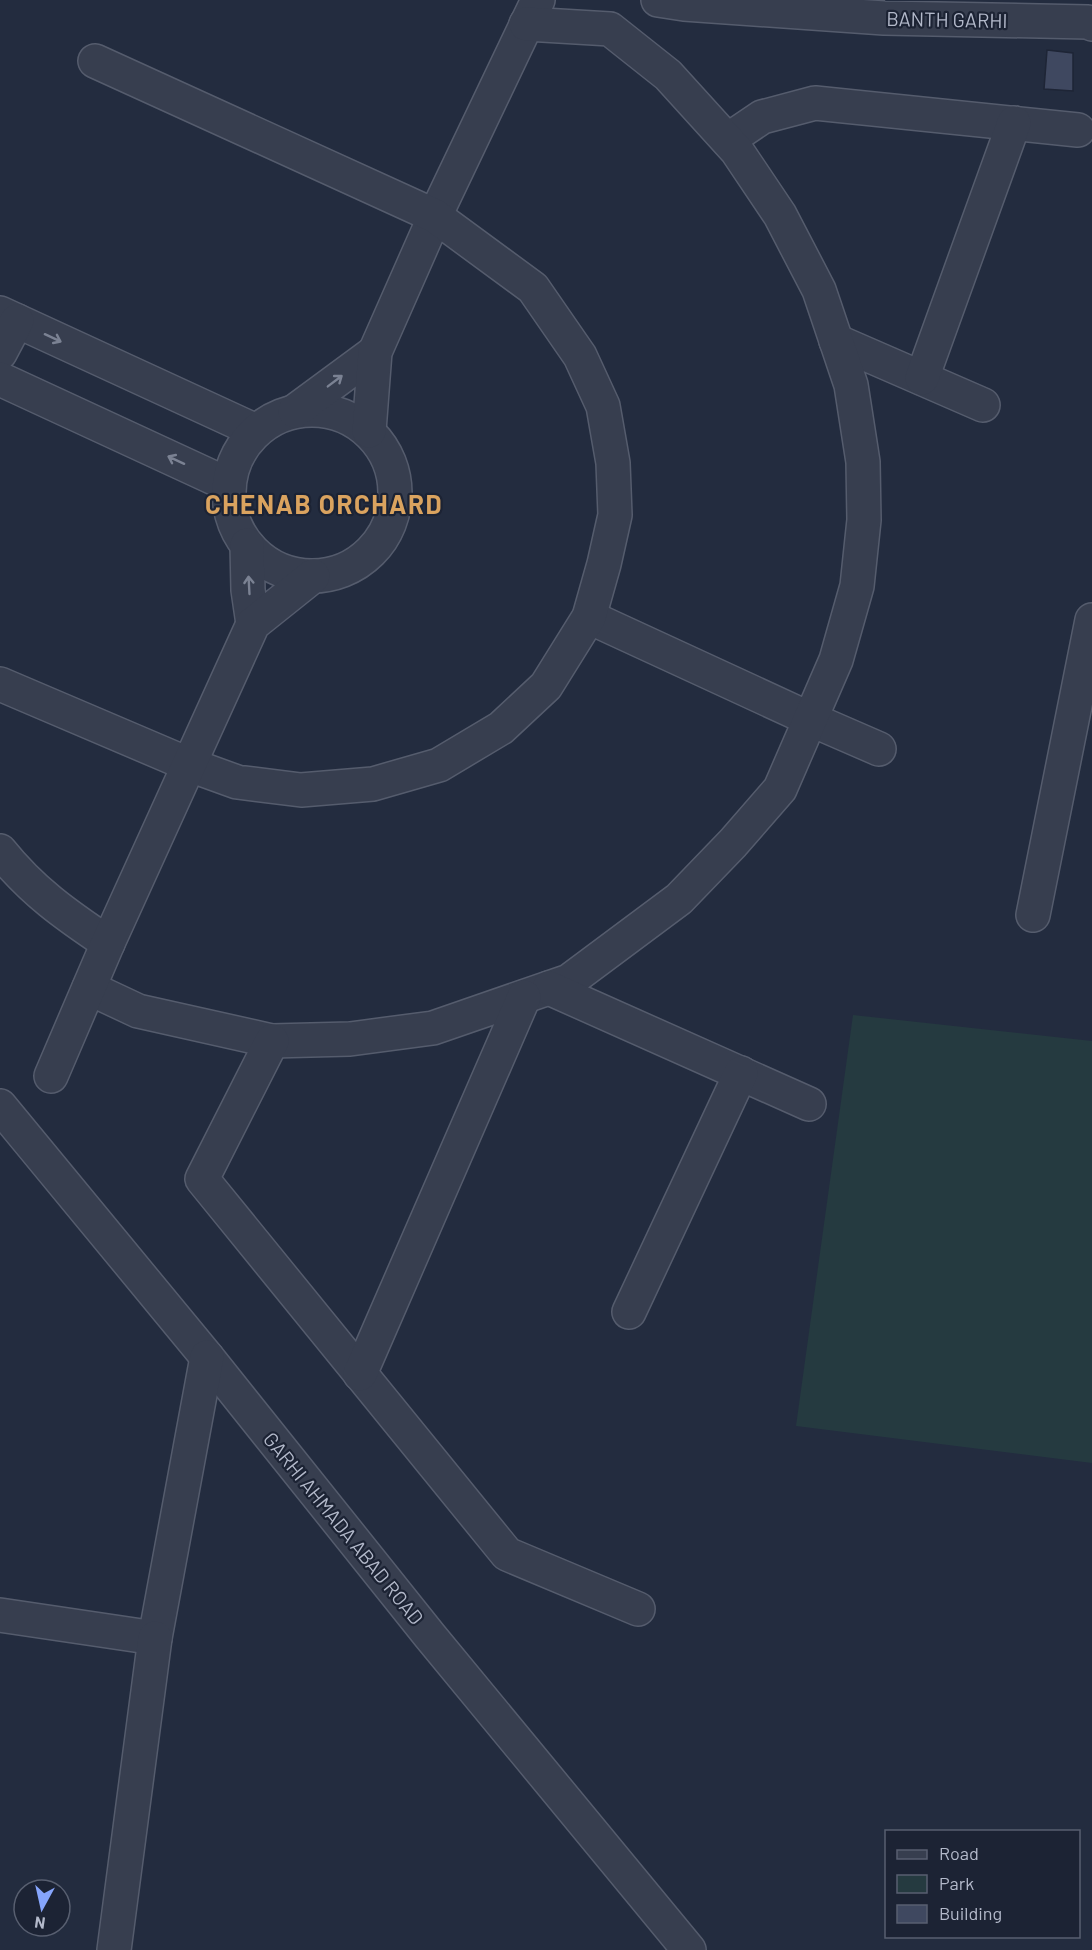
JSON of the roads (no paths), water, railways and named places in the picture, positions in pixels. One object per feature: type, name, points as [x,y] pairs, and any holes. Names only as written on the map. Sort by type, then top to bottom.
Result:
[{"type":"street","name":"BANTH GARHI","points":[[658,0],[693,5],[884,18],[1021,10],[1092,24]]},
{"type":"street","points":[[89,988],[138,1011],[272,1041],[350,1039],[433,1028],[569,981],[679,899],[733,843],[780,789],[837,660],[857,586],[864,520],[863,462],[851,385],[819,290],[780,215],[737,151],[668,75],[610,29],[532,12],[435,216],[375,352],[369,431]]},
{"type":"street","points":[[0,684],[237,783],[302,790],[374,784],[439,765],[501,728],[546,686],[589,617],[615,515],[613,463],[603,406],[580,356],[533,288],[435,216],[95,61]]},
{"type":"street","points":[[728,140],[762,117],[814,103],[1078,130]]},
{"type":"street","points":[[922,378],[1014,123]]},
{"type":"street","points":[[0,353],[9,317],[256,431]]},
{"type":"street","points":[[836,341],[983,405]]},
{"type":"street","points":[[295,411],[375,352]]},
{"type":"street","points":[[0,379],[229,485]]},
{"type":"street","points":[[247,546],[277,568],[313,576],[346,570],[373,551],[391,523],[396,490],[388,458],[369,431],[347,417],[321,410],[295,411],[274,418],[256,431],[243,446],[233,465],[229,485],[232,517],[247,546],[248,590],[253,624]]},
{"type":"street","points":[[51,1076],[108,943],[253,624],[313,576]]},
{"type":"street","points":[[589,617],[879,749]]},
{"type":"street","points":[[1033,915],[1092,620]]},
{"type":"street","points":[[0,851],[20,876],[61,911],[108,943]]},
{"type":"street","points":[[537,993],[741,1073],[809,1104]]},
{"type":"street","points":[[360,1374],[537,993]]},
{"type":"street","points":[[272,1041],[202,1179],[507,1554],[638,1609]]},
{"type":"street","points":[[629,1312],[741,1073]]},
{"type":"street","name":"GARHI AHMADA ABAD ROAD","points":[[0,1106],[207,1358],[437,1645],[689,1950]]},
{"type":"street","points":[[114,1950],[155,1638],[207,1358]]},
{"type":"street","points":[[0,1615],[155,1638]]},
{"type":"district","name":"CHENAB ORCHARD","points":[[324,503]]}]
